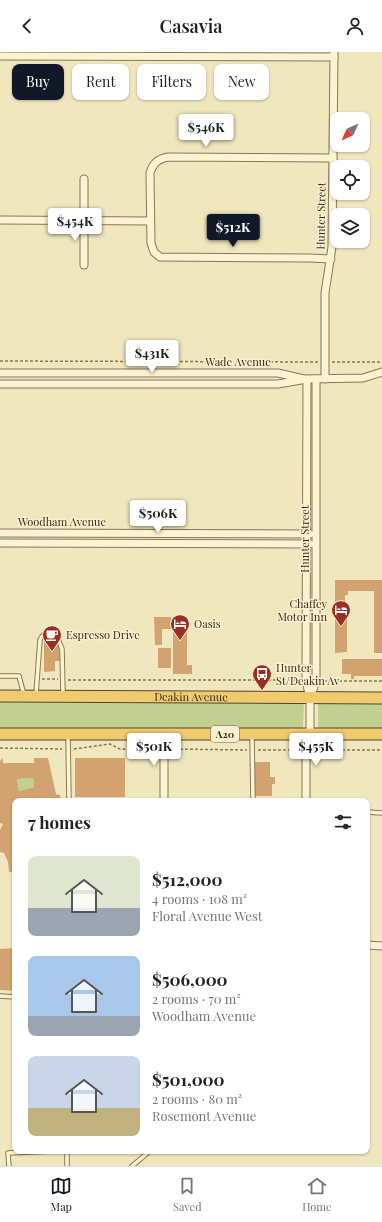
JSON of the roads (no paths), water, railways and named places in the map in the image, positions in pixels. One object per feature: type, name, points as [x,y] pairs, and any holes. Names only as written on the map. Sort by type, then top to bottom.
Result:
[{"type":"highway","name":"Deakin Avenue","points":[[0,696],[382,698]]},
{"type":"highway","name":"A20","points":[[0,734],[382,734]]},
{"type":"street","points":[[0,56],[113,54],[334,55]]},
{"type":"street","name":"Hunter Street","points":[[325,380],[325,293],[332,247],[334,55]]},
{"type":"street","points":[[331,259],[160,257],[152,248],[150,221],[150,173],[157,161],[168,157],[333,158]]},
{"type":"street","points":[[84,179],[84,265]]},
{"type":"street","points":[[0,220],[150,221]]},
{"type":"street","name":"Wade Avenue","points":[[0,384],[278,384],[307,379],[325,380],[363,378],[382,372]]},
{"type":"street","name":"Wade Avenue","points":[[0,373],[278,373],[307,379]]},
{"type":"street","name":"Hunter Street","points":[[307,379],[306,681],[310,698]]},
{"type":"street","name":"Hunter Street","points":[[306,798],[306,750],[310,698],[316,681],[316,379]]},
{"type":"street","name":"Woodham Avenue","points":[[0,533],[316,534]]},
{"type":"street","name":"Woodham Avenue","points":[[0,543],[316,544]]},
{"type":"street","points":[[164,734],[164,798]]},
{"type":"street","points":[[370,945],[382,946]]},
{"type":"lane","points":[[36,697],[40,640],[41,636],[45,633],[51,632],[56,634],[62,649],[62,680],[64,697]]},
{"type":"lane","points":[[0,676],[19,676],[24,697]]},
{"type":"lane","points":[[68,733],[69,798]]},
{"type":"lane","points":[[252,734],[252,798]]},
{"type":"lane","points":[[370,812],[382,813]]},
{"type":"lane","points":[[0,996],[12,997]]},
{"type":"lane","points":[[9,1166],[8,1153],[12,1153]]},
{"type":"lane","points":[[66,1154],[67,1166]]},
{"type":"lane","points":[[132,1166],[146,1154]]},
{"type":"place","name":"Chaffey Motor Inn","points":[[341,627]]},
{"type":"place","name":"Oasis","points":[[180,641]]},
{"type":"place","name":"Espresso Drive","points":[[52,652]]},
{"type":"place","name":"Hunter St/Deakin Av","points":[[262,691]]}]
